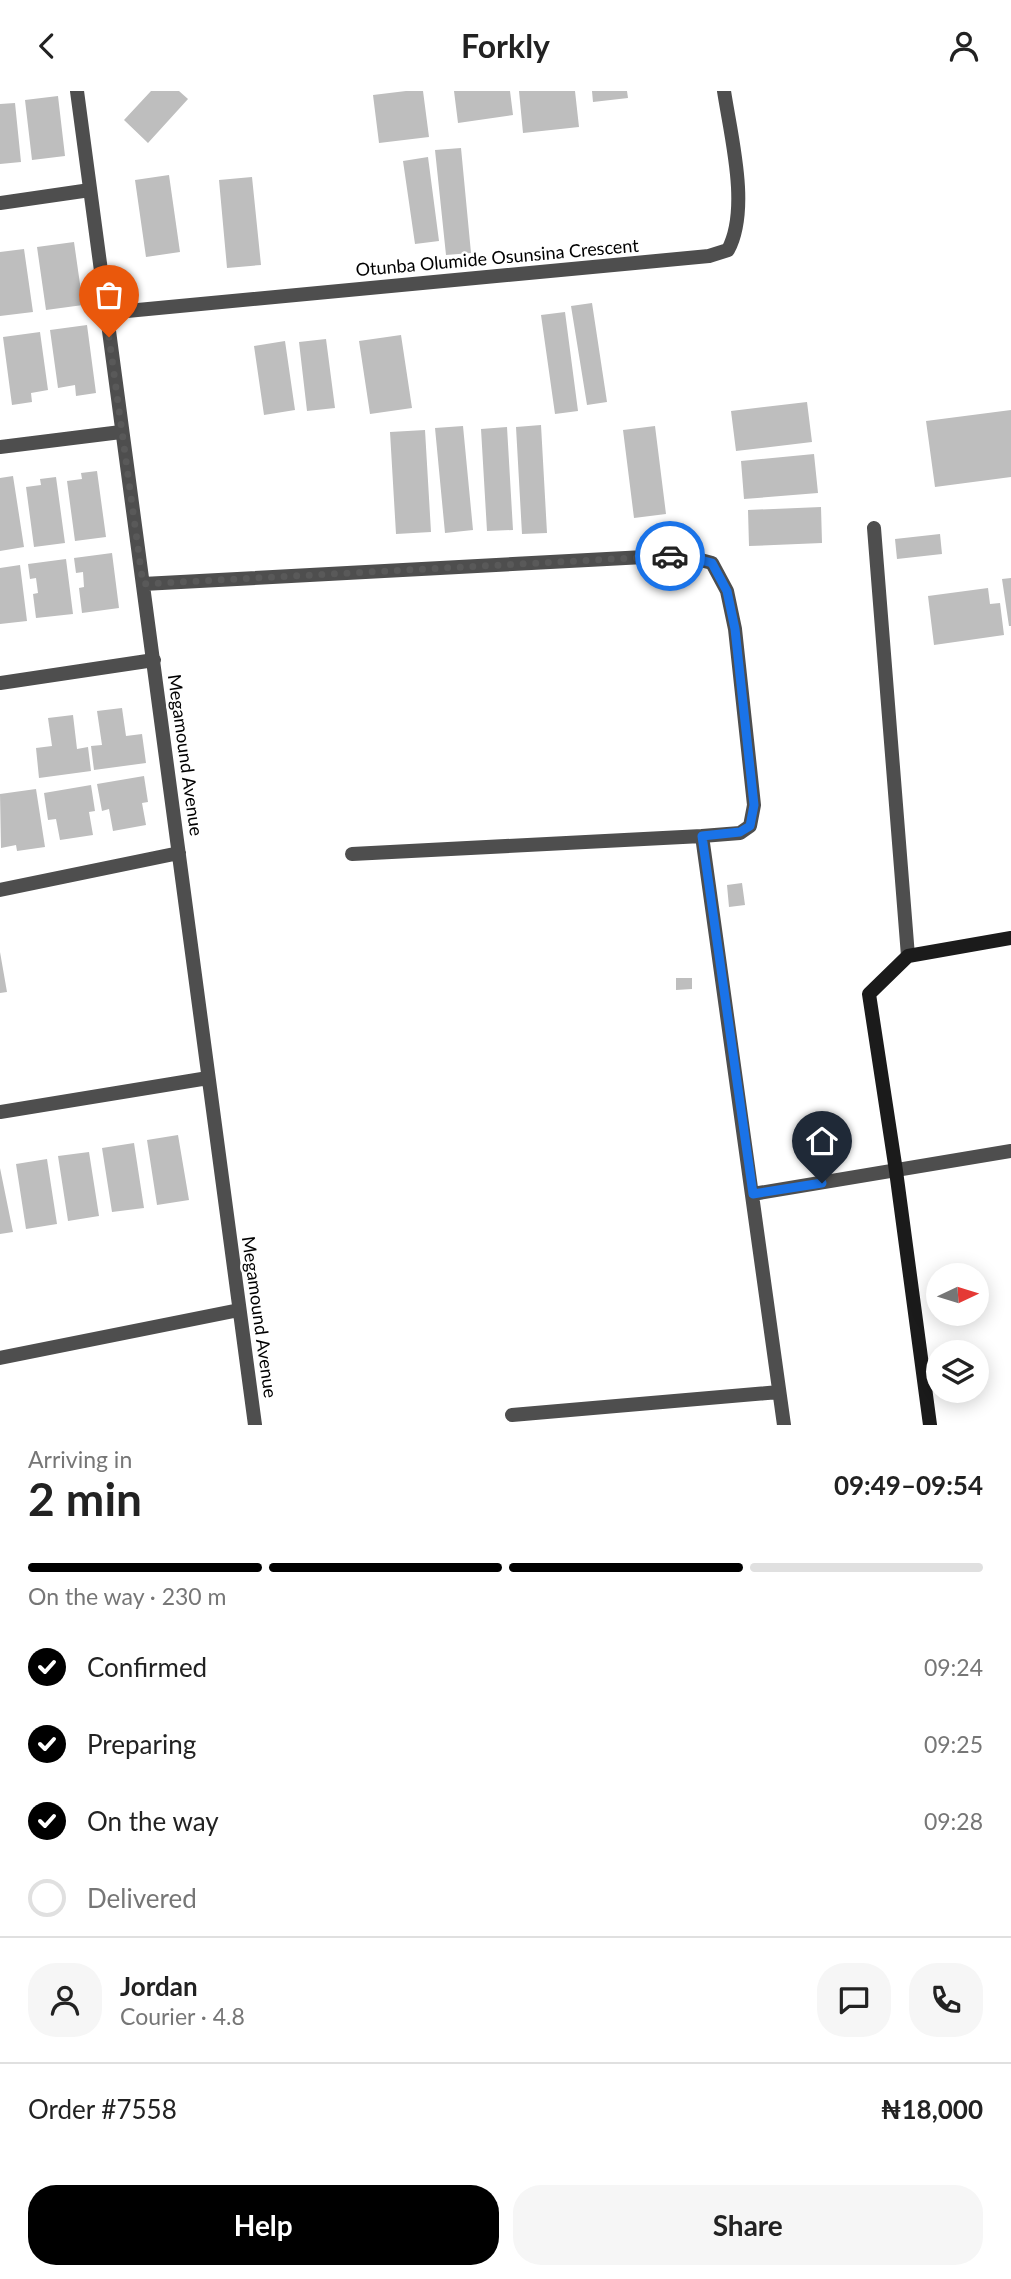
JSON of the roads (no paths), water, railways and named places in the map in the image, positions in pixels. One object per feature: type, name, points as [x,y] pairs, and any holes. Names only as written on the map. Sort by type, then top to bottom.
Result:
[{"type":"street","name":"Megamound Avenue","points":[[77,91],[256,1425]]},
{"type":"street","name":"Otunba Olumide Osunsina Crescent","points":[[106,313],[709,256],[728,250],[737,234],[739,208],[724,91]]},
{"type":"street","points":[[0,203],[90,190]]},
{"type":"street","points":[[0,447],[121,432]]},
{"type":"street","points":[[874,528],[908,956]]},
{"type":"street","points":[[143,584],[682,555],[712,563],[727,591],[735,629],[754,805],[750,826],[740,832],[702,836],[352,854]]},
{"type":"street","points":[[0,683],[153,660]]},
{"type":"street","points":[[702,836],[783,1425]]},
{"type":"street","points":[[0,890],[179,853]]},
{"type":"street","points":[[930,1425],[869,994],[908,956],[1011,938]]},
{"type":"street","points":[[0,1112],[208,1078]]},
{"type":"street","points":[[753,1194],[1011,1151]]},
{"type":"street","points":[[0,1358],[239,1310]]},
{"type":"street","points":[[512,1415],[779,1392]]}]
